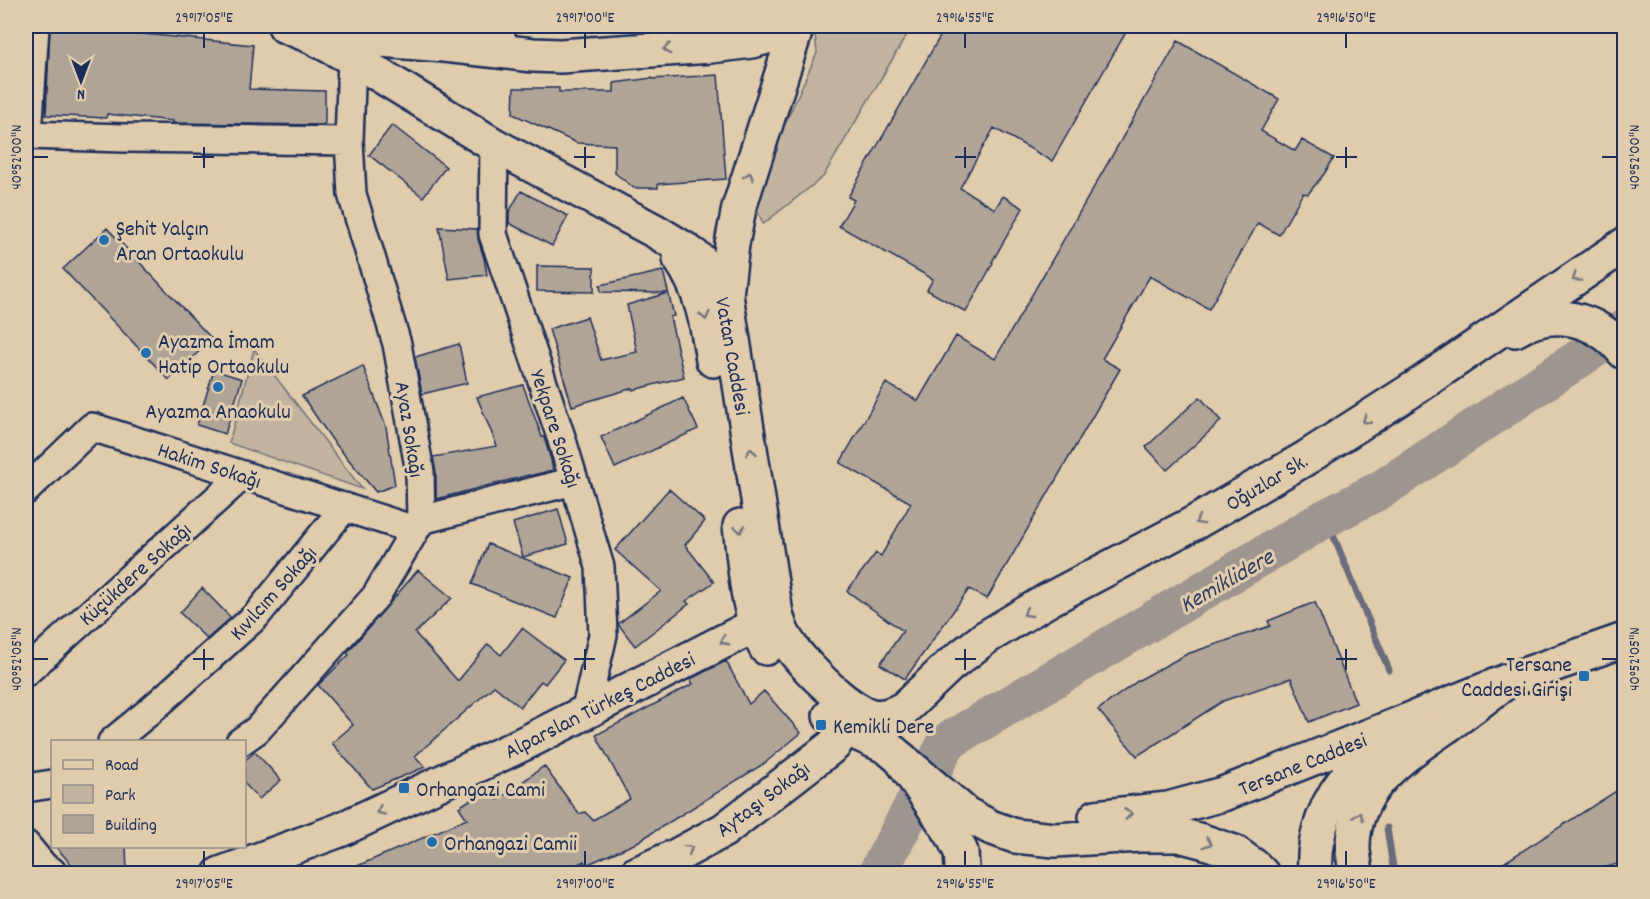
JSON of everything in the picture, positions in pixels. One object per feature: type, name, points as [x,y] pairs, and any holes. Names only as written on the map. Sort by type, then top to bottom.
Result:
[{"type":"main road","points":[[421,100],[404,82],[401,69],[407,56],[423,47],[502,39],[533,55],[560,56],[752,41],[770,36],[784,26]]},
{"type":"main road","points":[[726,295],[739,208],[797,26]]},
{"type":"main road","points":[[290,27],[355,38],[444,45]]},
{"type":"main road","name":"Vatan Caddesi","points":[[290,27],[352,58],[494,145],[655,231],[700,260],[715,277],[726,295],[766,619],[784,636],[806,664],[852,706],[873,716],[892,714],[903,708]]},
{"type":"main road","points":[[711,46],[746,48],[765,59],[771,68],[774,98]]},
{"type":"main road","points":[[655,231],[679,238],[710,235],[726,226],[739,208]]},
{"type":"main road","points":[[655,231],[673,248],[702,301],[724,424],[750,600],[766,619],[762,641],[771,657],[826,713],[838,736],[847,741],[857,740],[894,753],[959,824],[961,873]]},
{"type":"main road","name":"Oğuzlar Sk.","points":[[894,753],[884,736],[885,728],[903,708],[949,666],[985,638],[1048,600],[1160,543],[1257,488],[1414,388],[1624,244]]},
{"type":"main road","points":[[1414,388],[1528,322],[1542,318],[1583,322],[1598,328],[1616,341],[1624,352]]},
{"type":"main road","name":"Alparslan Türkeş Caddesi","points":[[220,873],[340,830],[529,741],[766,619]]},
{"type":"main road","name":"Tersane Caddesi","points":[[959,824],[987,820],[1003,823],[1056,821],[1168,809],[1196,802],[1255,783],[1507,681],[1624,640]]},
{"type":"main road","points":[[1356,873],[1353,850],[1356,827],[1362,806],[1372,788],[1414,747],[1450,724],[1507,681]]},
{"type":"main road","points":[[834,692],[843,708],[844,720],[838,736]]},
{"type":"main road","points":[[1315,873],[1314,861],[1319,830],[1329,805],[1347,778],[1373,755],[1464,698]]},
{"type":"main road","name":"Aytaşı Sokağı","points":[[636,873],[678,855],[724,830],[838,736]]},
{"type":"main road","points":[[959,824],[990,827],[1015,836],[1055,840],[1179,835],[1234,852],[1262,873]]},
{"type":"street","points":[[35,26],[27,135],[349,141]]},
{"type":"street","name":"Ayaz Sokağı","points":[[352,58],[349,141],[352,194],[397,344],[420,472],[418,525]]},
{"type":"street","name":"Yekpare Sokağı","points":[[494,145],[493,234],[600,567],[603,635],[585,713]]},
{"type":"street","name":"Hakim Sokağı","points":[[26,490],[92,427],[345,507],[418,525]]},
{"type":"street","name":"Küçükdere Sokağı","points":[[26,672],[243,475]]},
{"type":"street","points":[[242,740],[257,730],[376,596],[418,525],[574,481]]},
{"type":"street","name":"Kıvılcım Sokağı","points":[[113,740],[150,711],[256,616],[345,507]]},
{"type":"street","points":[[26,788],[51,784]]},
{"type":"street","points":[[26,845],[50,873]]},
{"type":"green space","points":[[814,26],[912,26],[823,177],[763,224],[752,197],[817,53]]},
{"type":"green space","points":[[254,349],[362,489],[229,443]]},
{"type":"building","points":[[50,26],[89,26],[125,30],[125,32],[253,45],[249,89],[325,91],[325,123],[322,125],[173,123],[173,121],[107,114],[106,118],[46,115]]},
{"type":"building","points":[[946,26],[1115,26],[1126,32],[1052,161],[994,128],[960,188],[995,209],[1003,196],[1023,208],[966,312],[927,290],[933,279],[839,226],[854,200],[848,197]]},
{"type":"building","points":[[1178,41],[1279,99],[1261,131],[1295,151],[1302,140],[1334,158],[1308,194],[1303,193],[1279,235],[1258,223],[1209,309],[1150,276],[1102,359],[1120,369],[987,599],[969,589],[905,679],[880,664],[903,631],[847,591],[876,553],[881,556],[911,503],[840,463],[886,383],[918,401],[956,336],[995,359]]},
{"type":"building","points":[[718,75],[726,179],[658,184],[658,188],[634,188],[615,173],[615,145],[577,143],[513,114],[514,88],[559,88],[559,92],[614,92],[614,83],[652,78]]},
{"type":"building","points":[[392,125],[446,167],[423,197],[369,155]]},
{"type":"building","points":[[521,191],[568,216],[552,246],[509,223],[509,212]]},
{"type":"building","points":[[439,227],[477,229],[487,275],[449,279]]},
{"type":"building","points":[[107,228],[212,339],[169,380],[63,269]]},
{"type":"building","points":[[537,266],[594,267],[594,292],[537,291]]},
{"type":"building","points":[[663,271],[674,316],[670,317],[684,377],[633,390],[633,388],[572,406],[549,329],[587,317],[601,360],[637,352],[627,305],[668,293],[601,292],[600,285]]},
{"type":"building","points":[[459,344],[467,383],[422,394],[415,357]]},
{"type":"building","points":[[363,366],[386,427],[395,485],[376,492],[333,441],[302,396]]},
{"type":"building","points":[[214,370],[242,379],[225,434],[197,425]]},
{"type":"building","points":[[523,385],[542,437],[544,437],[553,470],[436,499],[436,472],[433,457],[497,446],[477,397]]},
{"type":"building","points":[[1200,397],[1221,421],[1167,470],[1146,447]]},
{"type":"building","points":[[683,398],[698,429],[615,468],[601,437]]},
{"type":"building","points":[[669,489],[705,521],[685,545],[714,582],[686,601],[689,604],[635,646],[618,624],[661,591],[615,550]]},
{"type":"building","points":[[558,509],[568,544],[523,557],[513,523]]},
{"type":"building","points":[[488,544],[573,578],[557,618],[472,584]]},
{"type":"building","points":[[418,570],[452,598],[415,633],[458,681],[488,644],[501,655],[522,628],[564,660],[545,684],[541,681],[520,707],[494,686],[415,756],[425,767],[372,789],[332,743],[353,725],[318,685],[349,655],[347,653]]},
{"type":"building","points":[[202,588],[231,618],[207,639],[180,613]]},
{"type":"building","points":[[1315,602],[1356,703],[1309,722],[1291,678],[1223,701],[1137,756],[1098,710],[1139,680],[1187,654],[1270,626],[1268,621]]},
{"type":"building","points":[[726,661],[749,704],[764,691],[801,733],[765,763],[634,844],[586,865],[584,861],[560,873],[341,873],[467,819],[459,807],[490,787],[498,800],[544,766],[579,814],[585,812],[593,820],[630,799],[596,735],[693,684],[690,679]]},
{"type":"building","points":[[255,752],[281,780],[259,799],[246,785],[246,759]]},
{"type":"building","points":[[1624,786],[1624,862],[1587,873],[1488,873]]},
{"type":"building","points":[[57,848],[126,848],[127,873],[79,873]]},
{"type":"waterway","name":"Kemiklidere","points":[[877,874],[947,742],[1326,518],[1382,489],[1624,329]]},
{"type":"waterway","points":[[1326,518],[1389,670]]},
{"type":"waterway","points":[[1387,828],[1394,874]]},
{"type":"place","name":"Şehit Yalçın Aran Ortaokulu","points":[[104,240]]},
{"type":"place","name":"Ayazma İmam Hatip Ortaokulu","points":[[146,353]]},
{"type":"place","name":"Ayazma Anaokulu","points":[[218,387]]},
{"type":"place","name":"Tersane Caddesi Girişi","points":[[1584,676]]},
{"type":"place","name":"Kemikli Dere","points":[[821,725]]},
{"type":"place","name":"Orhangazi Cami","points":[[404,788]]},
{"type":"place","name":"Orhangazi Camii","points":[[432,842]]}]
